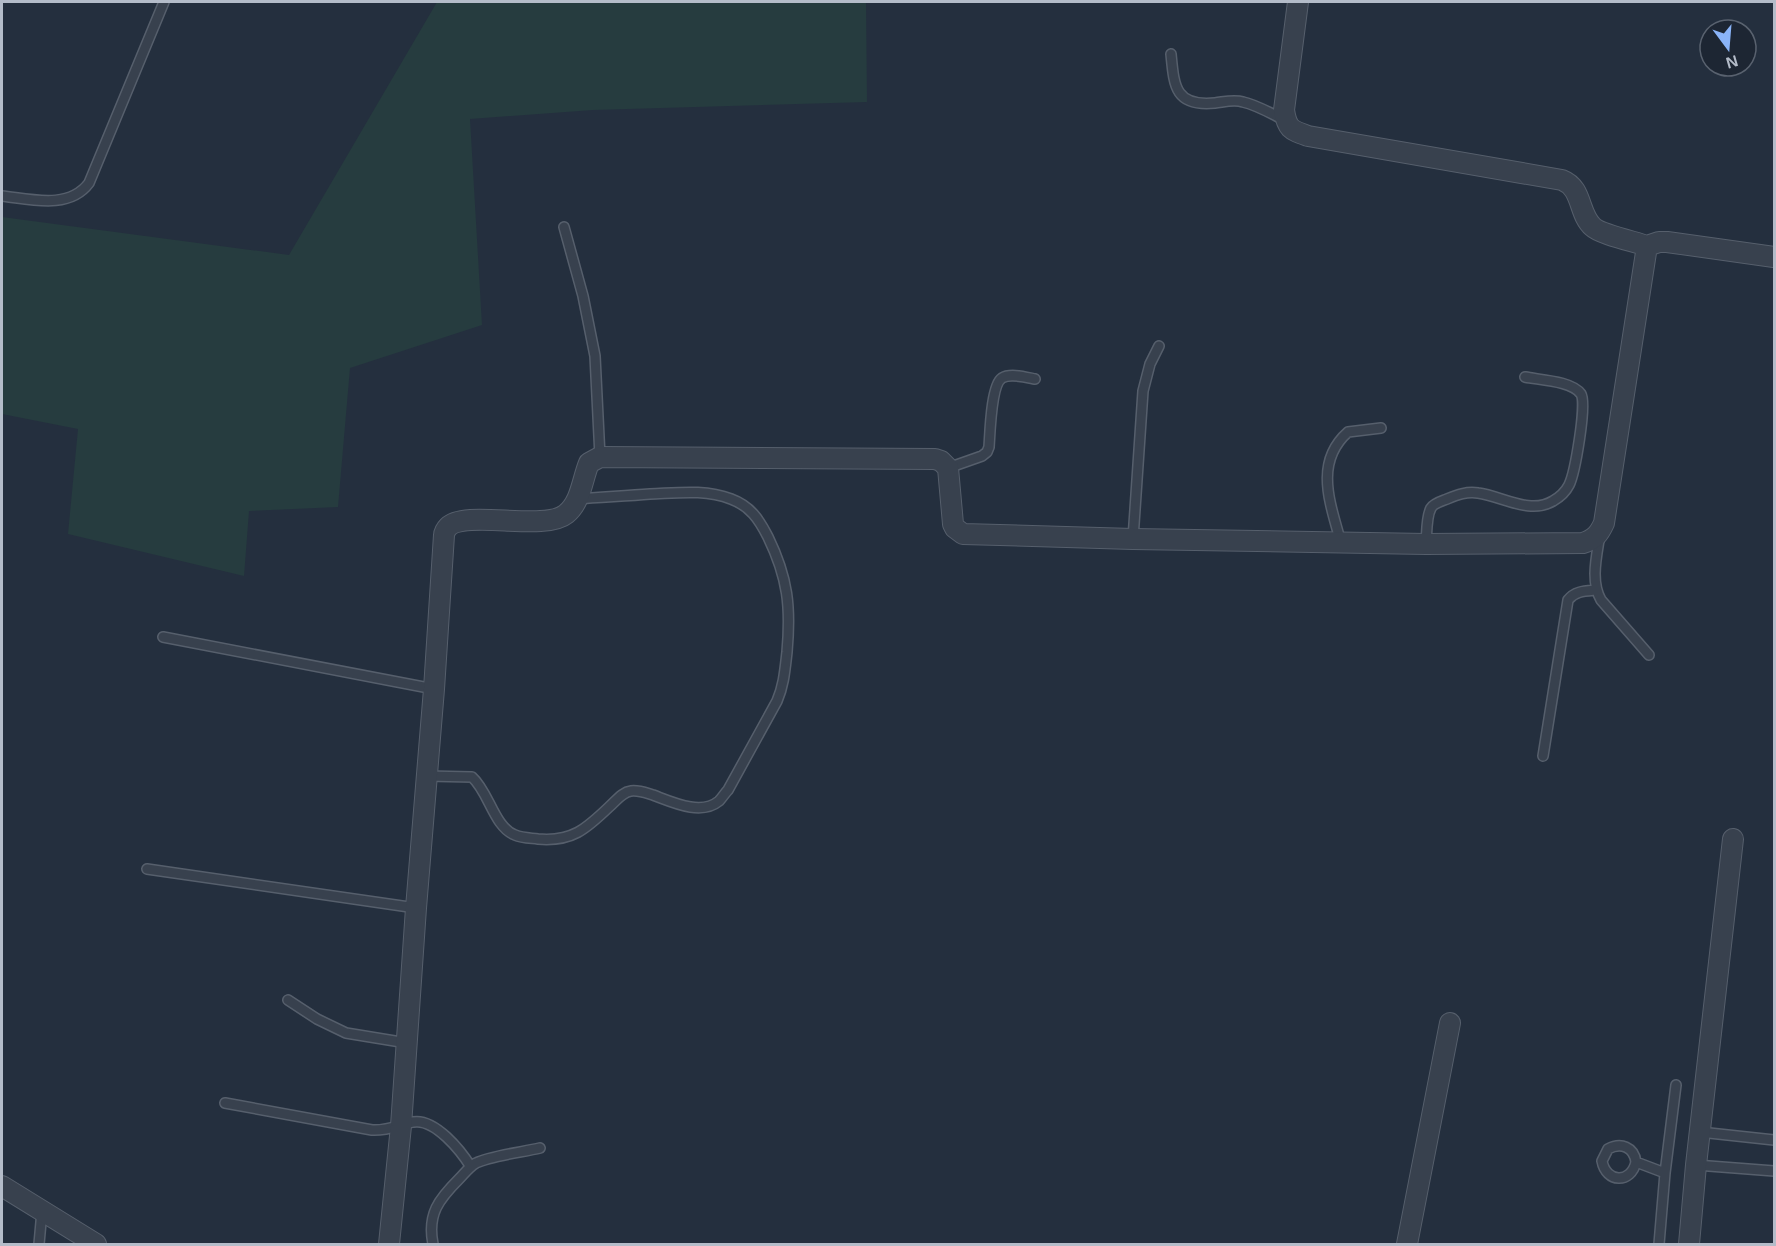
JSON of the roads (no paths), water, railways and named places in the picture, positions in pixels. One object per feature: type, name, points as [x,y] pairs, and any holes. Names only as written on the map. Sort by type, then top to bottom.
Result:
[{"type":"street","points":[[1298,2],[1284,110],[1288,126],[1294,131],[1308,136],[1562,180],[1568,182],[1573,188],[1593,228],[1647,246],[1667,242],[1774,257]]},
{"type":"street","points":[[389,1245],[401,1126],[444,536],[448,527],[461,521],[552,520],[565,515],[577,499],[589,463],[600,457],[934,459],[941,461],[948,468],[953,524],[963,534],[1341,543],[1575,544],[1592,540],[1600,532],[1604,523],[1647,246]]},
{"type":"street","points":[[1689,1245],[1733,839]]},
{"type":"street","points":[[1407,1245],[1450,1023]]},
{"type":"street","points":[[2,1186],[96,1245]]},
{"type":"lane","points":[[2,196],[60,201],[85,189],[164,2]]},
{"type":"lane","points":[[1171,54],[1176,86],[1186,100],[1203,104],[1227,101],[1244,102],[1286,120]]},
{"type":"lane","points":[[564,227],[583,296],[595,356],[600,457]]},
{"type":"lane","points":[[1133,539],[1143,391],[1150,364],[1159,346]]},
{"type":"lane","points":[[948,468],[982,456],[987,452],[996,384],[999,380],[1010,376],[1035,379]]},
{"type":"lane","points":[[1426,544],[1431,508],[1441,501],[1464,493],[1477,492],[1520,505],[1545,505],[1558,498],[1569,485],[1575,464],[1583,400],[1580,394],[1569,385],[1525,377]]},
{"type":"lane","points":[[1341,543],[1328,486],[1327,467],[1339,442],[1348,432],[1381,428]]},
{"type":"lane","points":[[427,776],[472,777],[483,790],[501,825],[508,831],[515,836],[560,840],[588,828],[622,795],[633,791],[641,791],[679,805],[707,807],[720,801],[777,701],[781,692],[785,666],[789,620],[788,596],[783,571],[761,522],[752,511],[732,499],[694,492],[577,499]]},
{"type":"lane","points":[[1600,532],[1596,590],[1601,600],[1649,655]]},
{"type":"lane","points":[[1543,756],[1568,600],[1571,595],[1579,592],[1596,590]]},
{"type":"lane","points":[[163,637],[434,689]]},
{"type":"lane","points":[[147,869],[416,908]]},
{"type":"lane","points":[[288,1000],[317,1019],[346,1033],[407,1043]]},
{"type":"lane","points":[[1659,1245],[1665,1173],[1677,1085]]},
{"type":"lane","points":[[225,1103],[372,1130],[389,1130],[417,1122],[428,1125],[450,1140],[460,1149],[471,1167]]},
{"type":"lane","points":[[1700,1132],[1774,1140]]},
{"type":"lane","points":[[433,1245],[430,1230],[437,1204],[471,1167],[482,1161],[540,1148]]},
{"type":"lane","points":[[1636,1162],[1665,1173]]},
{"type":"lane","points":[[1696,1165],[1774,1171]]},
{"type":"lane","points":[[39,1245],[42,1211]]}]
